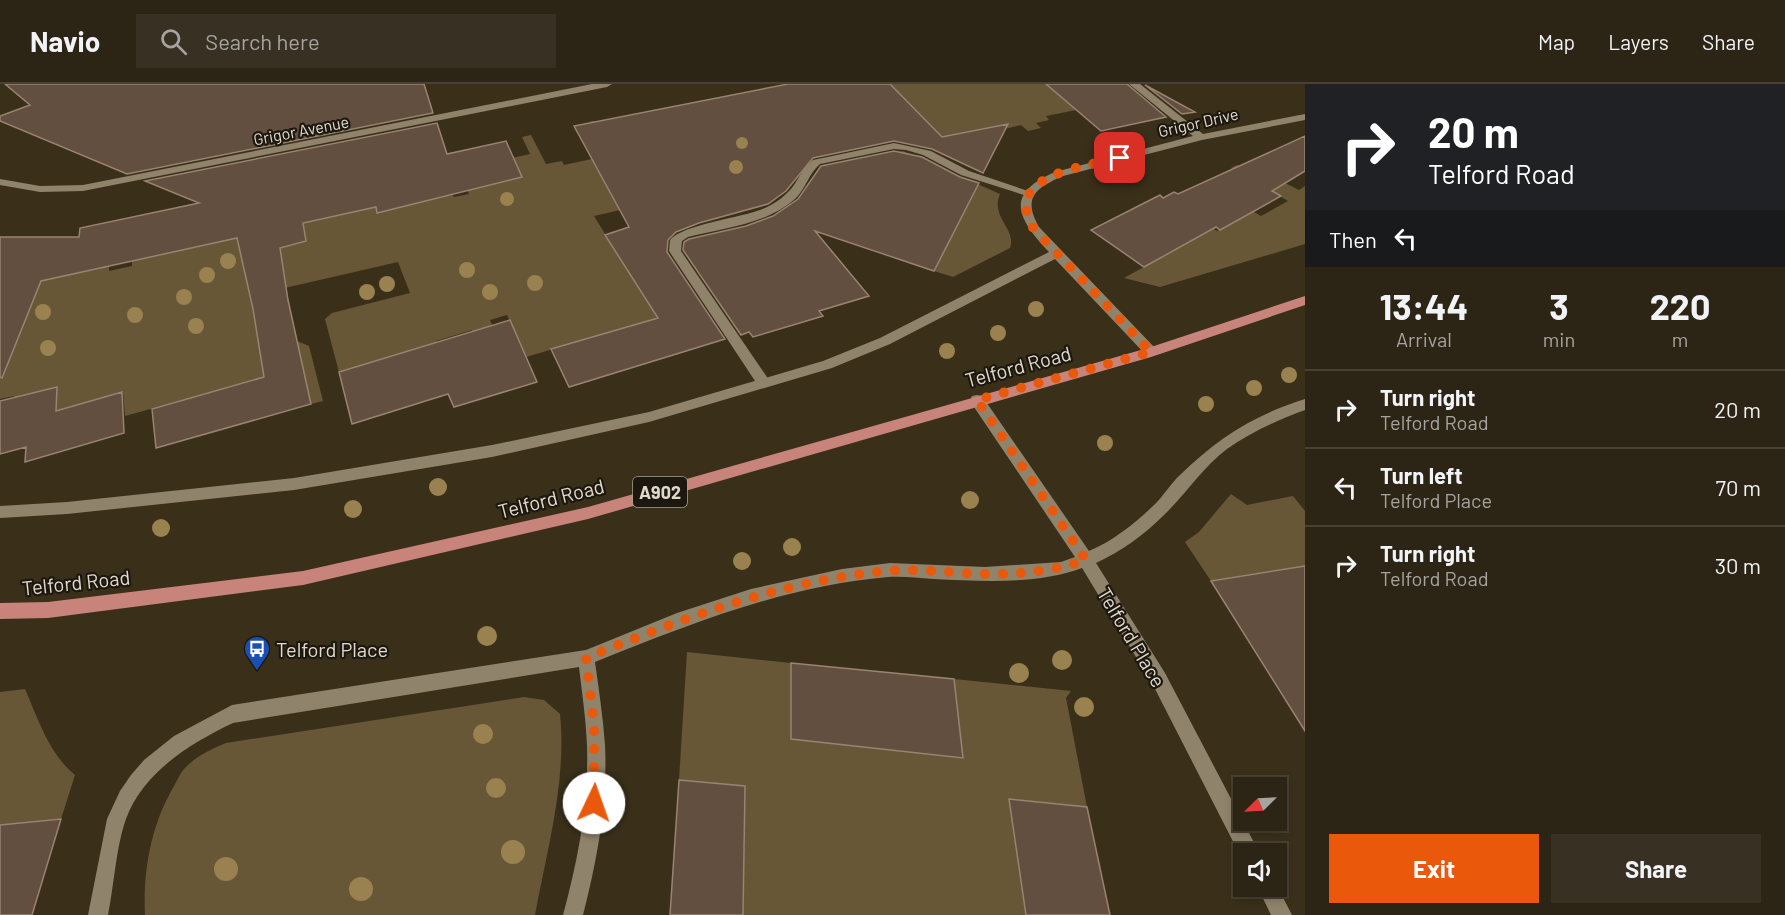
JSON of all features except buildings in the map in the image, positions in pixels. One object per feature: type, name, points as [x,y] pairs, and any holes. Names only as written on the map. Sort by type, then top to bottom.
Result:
[{"type":"main road","name":"Telford Road","points":[[0,611],[48,610],[303,578],[588,513],[1151,352],[1305,300]]},
{"type":"street","name":"Grigor Avenue","points":[[0,182],[40,189],[83,188],[607,84]]},
{"type":"street","points":[[1134,84],[1202,137]]},
{"type":"street","name":"Grigor Drive","points":[[1028,193],[1040,182],[1059,174],[1202,137],[1305,117]]},
{"type":"street","points":[[764,383],[675,251],[676,240],[684,234],[772,208],[792,195],[811,166],[817,162],[894,146],[917,149],[965,173],[1028,193],[1024,206],[1026,217],[1055,254],[1151,352]]},
{"type":"street","points":[[0,512],[67,508],[294,484],[480,453],[649,417],[827,365],[885,341],[1055,254]]},
{"type":"street","name":"Telford Place","points":[[977,400],[1086,560],[1159,679],[1244,843]]},
{"type":"street","points":[[98,915],[117,816],[130,793],[153,762],[176,744],[201,728],[232,714],[586,658],[677,621],[793,585],[842,576],[890,570],[1021,573],[1061,569],[1113,548],[1159,510],[1183,481],[1222,445],[1266,419],[1305,404]]},
{"type":"street","points":[[573,915],[588,851],[594,803],[594,726],[586,658]]},
{"type":"street","points":[[1273,897],[1282,915]]},
{"type":"shaded area","points":[[890,84],[1068,84],[1081,109],[1046,116],[1049,120],[1036,123],[1041,128],[1028,131],[1021,125],[996,131],[985,137],[977,130],[929,140]]},
{"type":"shaded area","points":[[659,109],[677,136],[774,175],[594,216],[638,287],[679,275],[700,306],[526,357],[507,315],[490,320],[499,340],[479,346],[472,330],[436,341],[449,378],[419,349],[346,370],[352,393],[345,395],[325,319],[332,313],[410,293],[398,262],[250,296],[255,322],[291,313],[297,341],[309,346],[323,401],[311,404],[303,367],[125,416],[123,392],[56,411],[56,387],[28,394],[27,413],[13,417],[14,396],[0,399],[0,329],[56,243],[78,273],[109,266],[109,271],[132,266],[132,255],[193,242],[194,248],[224,241],[223,235],[282,247],[306,241],[295,182],[348,213],[376,207],[378,213],[452,194],[454,197],[469,194],[454,152],[462,151],[476,182],[512,158],[530,154],[522,137],[531,135],[546,164],[562,161],[564,165],[592,159],[595,164],[610,161],[589,122],[595,121],[611,149],[679,151],[652,110]]},
{"type":"shaded area","points":[[903,151],[1000,194],[998,210],[1010,235],[1010,248],[953,277],[934,271],[966,207],[832,170]]},
{"type":"shaded area","points":[[1237,165],[1278,187],[1285,183],[1299,190],[1305,186],[1305,244],[1160,287],[1124,278],[1171,252],[1189,213],[1217,231],[1244,217],[1234,200],[1261,216],[1288,201],[1231,168]]},
{"type":"shaded area","points":[[1231,494],[1247,505],[1293,496],[1305,511],[1305,611],[1277,570],[1211,581],[1185,542],[1199,532]]},
{"type":"shaded area","points":[[687,652],[791,663],[791,739],[954,679],[1071,691],[1066,698],[1087,807],[1010,799],[1026,915],[743,915],[745,786],[679,780]]},
{"type":"shaded area","points":[[25,689],[51,746],[66,767],[75,775],[61,819],[0,825],[0,692]]},
{"type":"shaded area","points":[[524,697],[544,700],[560,714],[561,764],[555,815],[535,915],[145,915],[147,865],[159,816],[183,770],[205,753],[226,743]]},
{"type":"place","name":"Telford Place","points":[[257,672]]},
{"type":"route","points":[[594,803],[596,760],[586,658],[677,621],[751,596],[793,585],[890,570],[985,574],[1021,573],[1061,569],[1086,560],[977,400],[1151,352],[1055,254],[1026,217],[1024,206],[1028,193],[1040,182],[1059,174],[1120,158]]}]
